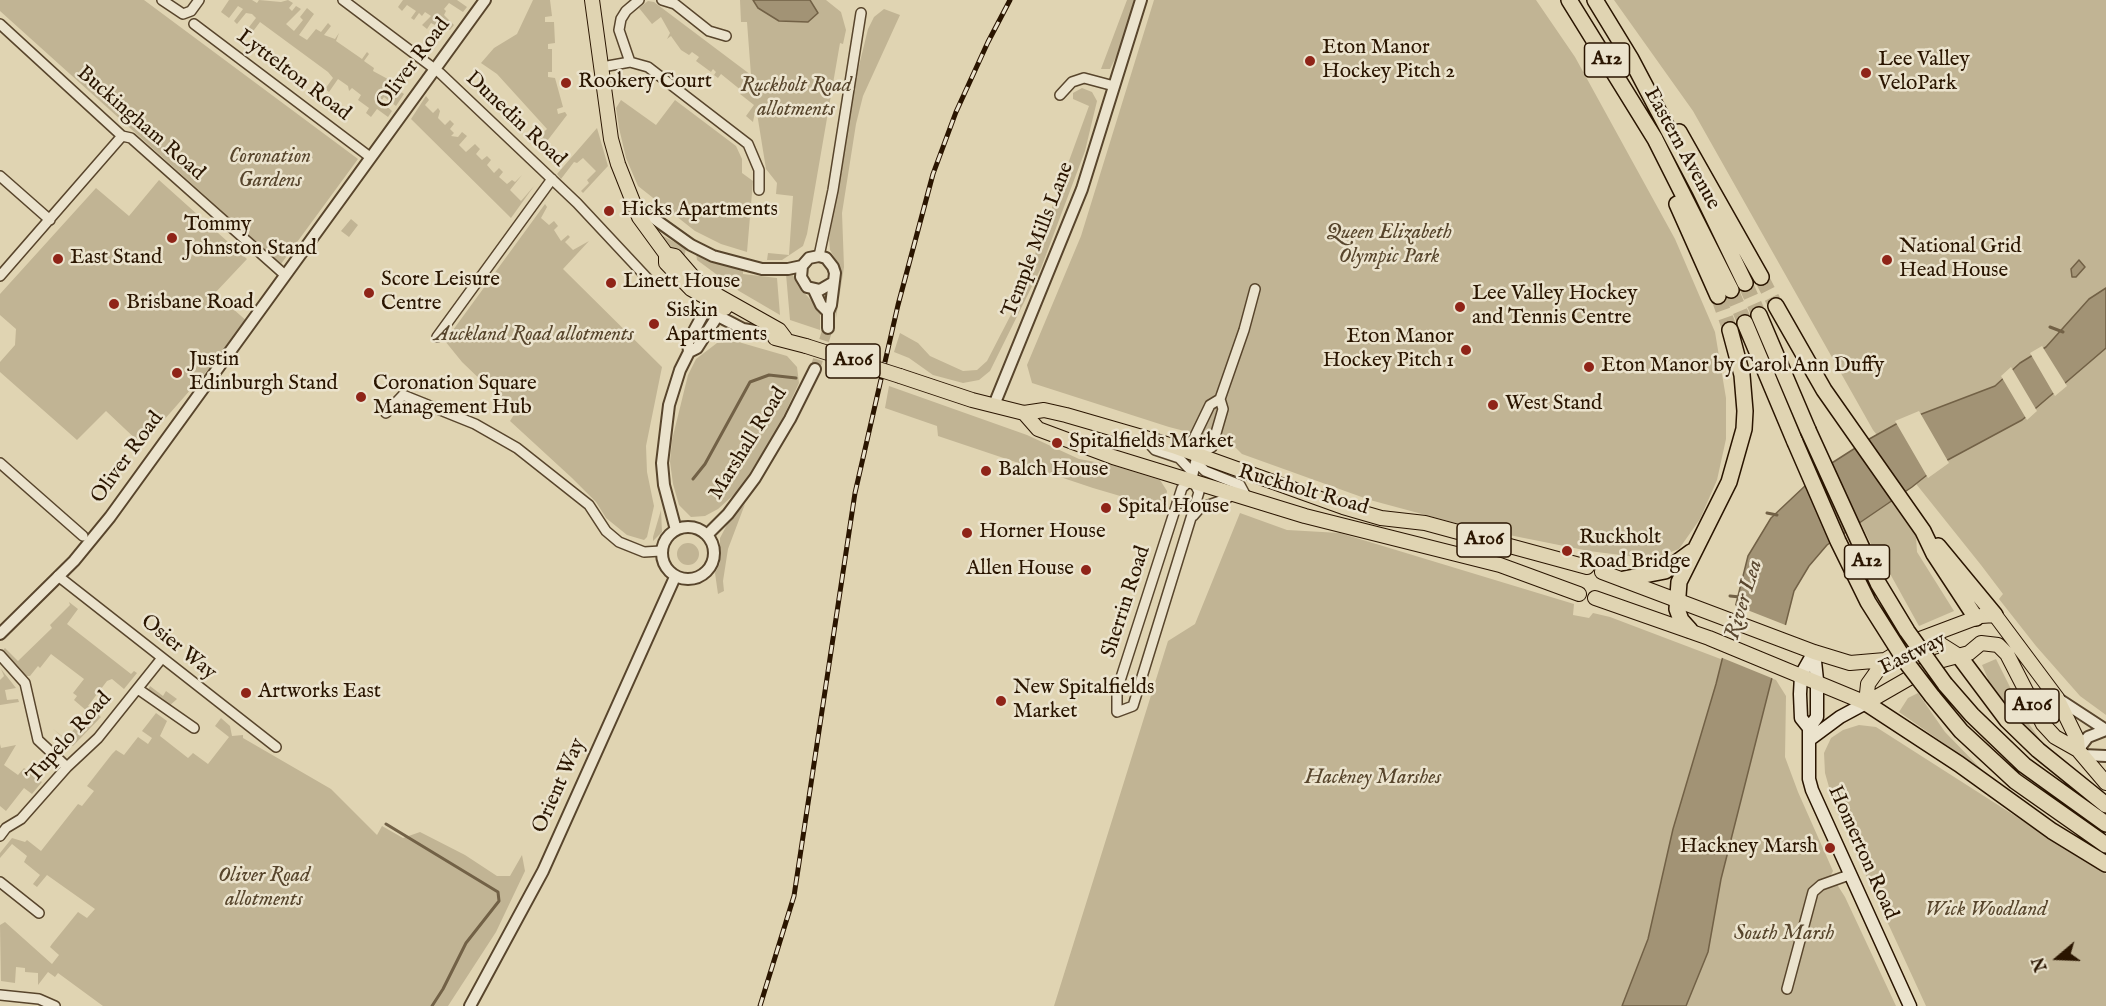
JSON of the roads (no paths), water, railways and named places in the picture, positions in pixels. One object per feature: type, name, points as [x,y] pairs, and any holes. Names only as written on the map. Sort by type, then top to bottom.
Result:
[{"type":"highway","name":"Eastern Avenue","points":[[1569,0],[1642,121],[1650,150],[1679,207],[1731,290],[1700,190],[1631,59],[1595,0]]},
{"type":"highway","name":"A12","points":[[1631,59],[1695,156],[1761,277]]},
{"type":"highway","points":[[1776,306],[1807,362],[1844,420],[1923,531],[1934,554],[1976,618]]},
{"type":"highway","name":"A12","points":[[2106,824],[2024,765],[1972,715],[1945,684],[1907,631],[1878,584],[1808,430],[1752,319],[1795,442],[1838,541],[1863,593],[1906,662],[1967,737],[2014,781],[2106,845]]},
{"type":"highway","points":[[1690,630],[1681,620],[1677,598],[1679,582],[1730,482],[1742,438],[1744,393],[1730,330]]},
{"type":"highway","points":[[1923,531],[1942,549],[1995,615]]},
{"type":"highway","points":[[1624,579],[1665,571],[1684,559],[1695,548]]},
{"type":"highway","points":[[1959,656],[2007,720],[2037,750],[2106,805]]},
{"type":"highway","points":[[1866,703],[1959,764],[2052,831],[2106,864]]},
{"type":"main road","name":"Ruckholt Road","points":[[592,0],[611,139],[633,202],[651,235],[666,254],[666,262],[691,289],[712,298],[723,308],[767,333],[935,389],[1024,413],[1044,410],[1066,415],[1173,446],[1197,459],[1343,507],[1381,518],[1425,523],[1587,567]]},
{"type":"main road","name":"Ruckholt Road","points":[[723,308],[779,330],[785,338]]},
{"type":"main road","name":"Ruckholt Road","points":[[1024,413],[1038,429],[1067,442],[1193,476],[1233,494],[1325,522],[1500,565],[1579,594]]},
{"type":"main road","points":[[1602,572],[1677,598],[1814,652]]},
{"type":"main road","points":[[1595,598],[1690,630],[1801,675],[1814,652]]},
{"type":"main road","name":"Eastway","points":[[1866,703],[1868,684],[1885,660],[1920,639],[1976,618],[1995,615],[2057,698],[2077,739],[2081,753]]},
{"type":"main road","name":"Eastway","points":[[1976,618],[1978,645]]},
{"type":"main road","points":[[1920,639],[1934,641],[1959,656]]},
{"type":"main road","name":"Eastway","points":[[1866,703],[1939,661],[1969,652],[1983,642],[1998,645],[2007,654],[2043,724],[2060,741],[2081,753],[2106,783]]},
{"type":"main road","name":"Eastway","points":[[1814,652],[1850,663],[1885,660]]},
{"type":"main road","points":[[1809,734],[1817,717],[1814,652]]},
{"type":"main road","name":"Eastway","points":[[1801,675],[1866,703]]},
{"type":"main road","name":"Homerton Road","points":[[1801,675],[1801,718],[1809,734],[1809,779],[1812,790],[1910,1006]]},
{"type":"main road","points":[[1809,734],[1866,703]]},
{"type":"street","points":[[162,0],[185,14],[199,0]]},
{"type":"street","name":"Dunedin Road","points":[[343,0],[435,69],[552,179],[649,280]]},
{"type":"street","name":"Oliver Road","points":[[0,634],[58,576],[110,517],[485,0]]},
{"type":"street","points":[[630,62],[619,30],[621,19],[626,11],[639,0]]},
{"type":"street","points":[[662,0],[675,4],[710,31],[726,36]]},
{"type":"street","name":"Temple Mills Lane","points":[[994,405],[1058,253],[1082,189],[1141,0]]},
{"type":"street","points":[[819,256],[861,13]]},
{"type":"street","name":"Buckingham Road","points":[[0,24],[122,136],[131,138],[285,275]]},
{"type":"street","name":"Lyttelton Road","points":[[194,24],[370,157]]},
{"type":"street","points":[[602,67],[630,62],[648,67],[748,144],[759,170],[759,190]]},
{"type":"street","points":[[1060,95],[1072,82],[1084,78],[1114,86]]},
{"type":"street","points":[[0,276],[122,136]]},
{"type":"street","points":[[0,176],[50,220]]},
{"type":"street","points":[[437,337],[552,179]]},
{"type":"street","points":[[633,202],[674,234],[712,256],[762,269],[788,269],[802,266],[809,258],[819,256],[826,258],[833,267],[828,328]]},
{"type":"street","points":[[802,266],[802,281],[814,290],[821,305],[828,312]]},
{"type":"street","points":[[814,290],[825,289],[832,283]]},
{"type":"street","points":[[1193,476],[1197,459],[1212,447],[1222,409],[1220,399],[1255,289]]},
{"type":"street","points":[[676,530],[664,485],[663,441],[669,405],[680,370],[689,352],[688,342],[712,298]]},
{"type":"street","points":[[689,352],[697,348],[723,308]]},
{"type":"street","name":"Marshall Road","points":[[707,535],[728,514],[755,478],[795,411],[815,369]]},
{"type":"street","points":[[386,413],[403,395],[475,424],[518,448],[589,505],[606,531],[619,542],[644,552],[661,552]]},
{"type":"street","points":[[1220,399],[1210,405],[1195,436],[1193,442],[1197,459],[1205,471],[1240,485],[1247,498]]},
{"type":"street","points":[[1146,440],[1155,450],[1179,458],[1193,476]]},
{"type":"street","points":[[0,464],[83,536]]},
{"type":"street","name":"Sherrin Road","points":[[1193,476],[1199,492],[1133,706],[1117,712],[1117,690],[1182,488],[1193,476]]},
{"type":"street","points":[[1191,518],[1200,508],[1227,499],[1233,494]]},
{"type":"street","points":[[695,528],[707,535],[714,552],[710,568],[697,579],[688,580],[675,577],[666,568],[661,552],[665,539],[676,530],[695,528]]},
{"type":"street","name":"Osier Way","points":[[58,576],[276,747]]},
{"type":"street","name":"Orient Way","points":[[470,1006],[543,871],[675,577]]},
{"type":"street","points":[[0,655],[25,682],[38,740],[68,767]]},
{"type":"street","name":"Tupelo Road","points":[[0,836],[6,828],[26,815],[68,767],[98,738],[162,658]]},
{"type":"street","points":[[138,689],[194,728]]},
{"type":"street","points":[[2057,698],[2106,730]]},
{"type":"street","points":[[2106,730],[2088,737],[2081,753],[2106,756]]},
{"type":"street","points":[[1787,989],[1813,892],[1821,885],[1849,875]]},
{"type":"street","points":[[0,882],[39,913]]},
{"type":"street","points":[[0,994],[39,999],[55,1006]]},
{"type":"water","points":[[753,0],[810,0],[818,13],[808,22],[779,21],[758,8]]},
{"type":"water","points":[[2079,260],[2085,267],[2076,277],[2072,277],[2071,269]]},
{"type":"water","name":"River Lea","points":[[2106,288],[2106,348],[2022,420],[1942,463],[1912,487],[1827,545],[1809,566],[1794,591],[1721,879],[1708,952],[1686,1006],[1622,1006],[1648,939],[1673,829],[1716,684],[1748,556],[1771,518],[1824,468],[1871,438],[1898,423],[1995,386],[2020,363],[2046,347],[2089,299]]},
{"type":"waterway","points":[[2050,327],[2063,332]]},
{"type":"waterway","points":[[693,479],[705,464],[750,382],[769,375],[796,378]]},
{"type":"waterway","points":[[1767,513],[1777,515]]},
{"type":"waterway","name":"River Lea","points":[[1730,596],[1740,597]]},
{"type":"waterway","points":[[386,824],[498,892],[499,901],[466,943],[432,1006]]},
{"type":"tunnel","points":[[1761,277],[1776,306]]},
{"type":"tunnel","points":[[1745,283],[1759,315]]},
{"type":"tunnel","points":[[1731,290],[1745,323]]},
{"type":"tunnel","points":[[1718,296],[1730,330]]},
{"type":"tunnel","points":[[815,369],[828,328]]},
{"type":"railway","points":[[760,1006],[794,896],[855,493],[898,305],[933,174],[956,112],[1010,0]]},
{"type":"place","name":"Eton Manor Hockey Pitch 2","points":[[1310,61]]},
{"type":"place","name":"Lee Valley VeloPark","points":[[1866,73]]},
{"type":"place","name":"Rookery Court","points":[[566,83]]},
{"type":"place","name":"Hicks Apartments","points":[[609,211]]},
{"type":"place","name":"Tommy Johnston Stand","points":[[172,238]]},
{"type":"place","name":"East Stand","points":[[58,259]]},
{"type":"place","name":"National Grid Head House","points":[[1887,260]]},
{"type":"place","name":"Linett House","points":[[611,283]]},
{"type":"place","name":"Score Leisure Centre","points":[[369,293]]},
{"type":"place","name":"Brisbane Road","points":[[114,304]]},
{"type":"place","name":"Lee Valley Hockey and Tennis Centre","points":[[1460,307]]},
{"type":"place","name":"Siskin Apartments","points":[[654,324]]},
{"type":"place","name":"Eton Manor Hockey Pitch 1","points":[[1466,350]]},
{"type":"place","name":"Eton Manor by Carol Ann Duffy","points":[[1589,367]]},
{"type":"place","name":"Justin Edinburgh Stand","points":[[177,373]]},
{"type":"place","name":"Coronation Square Management Hub","points":[[361,397]]},
{"type":"place","name":"West Stand","points":[[1493,405]]},
{"type":"place","name":"Spitalfields Market","points":[[1057,443]]},
{"type":"place","name":"Balch House","points":[[986,471]]},
{"type":"place","name":"Spital House","points":[[1106,508]]},
{"type":"place","name":"Horner House","points":[[967,533]]},
{"type":"place","name":"Ruckholt Road Bridge","points":[[1567,551]]},
{"type":"place","name":"Allen House","points":[[1086,570]]},
{"type":"place","name":"Artworks East","points":[[246,693]]},
{"type":"place","name":"New Spitalfields Market","points":[[1001,701]]},
{"type":"place","name":"Hackney Marsh","points":[[1830,848]]},
{"type":"park label","name":"Ruckholt Road allotments","points":[[796,99]]},
{"type":"park label","name":"Coronation Gardens","points":[[270,170]]},
{"type":"park label","name":"Queen Elizabeth Olympic Park","points":[[1389,246]]},
{"type":"park label","name":"Auckland Road allotments","points":[[534,336]]},
{"type":"park label","name":"Hackney Marshes","points":[[1373,779]]},
{"type":"park label","name":"Oliver Road allotments","points":[[264,889]]},
{"type":"park label","name":"Wick Woodland","points":[[1986,911]]},
{"type":"park label","name":"South Marsh","points":[[1784,935]]}]
